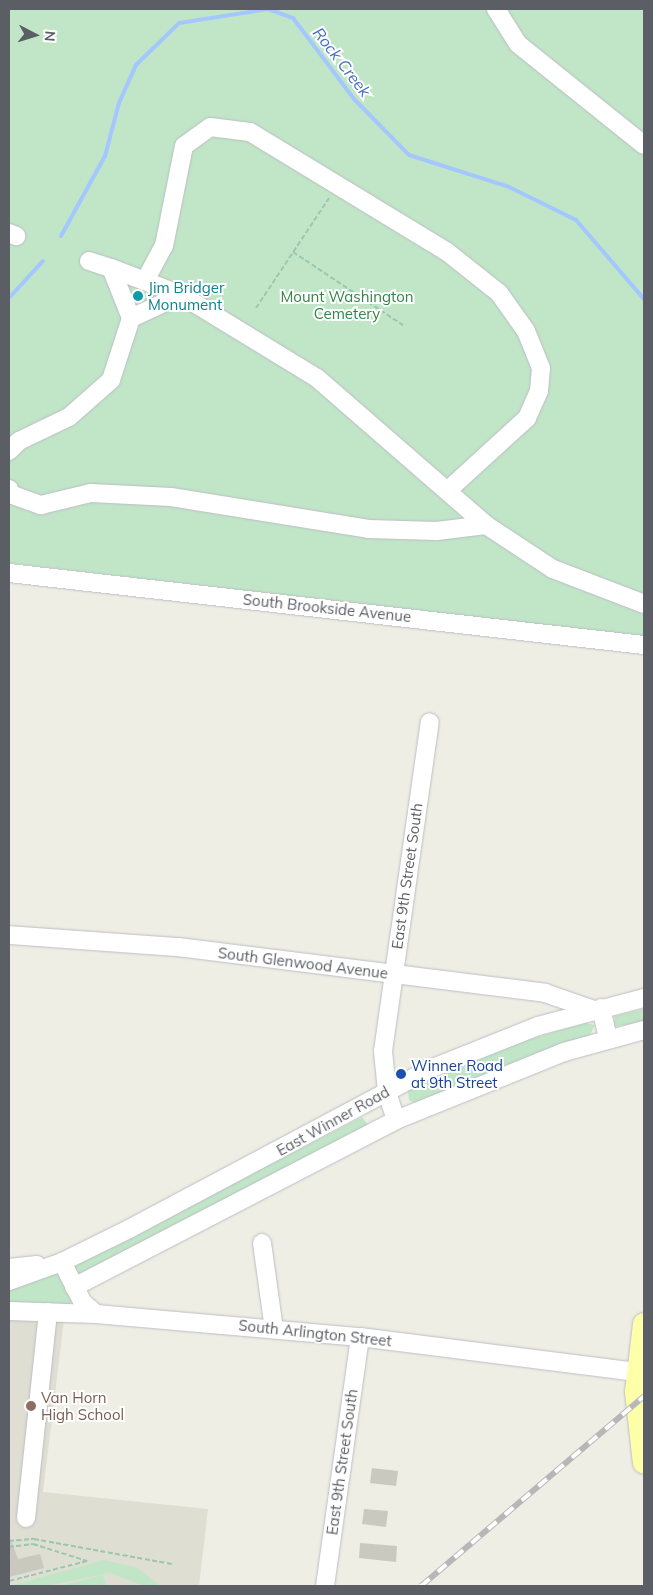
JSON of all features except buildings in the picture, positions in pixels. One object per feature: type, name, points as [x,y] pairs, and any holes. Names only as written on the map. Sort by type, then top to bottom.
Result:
[{"type":"main road","points":[[644,1324],[629,1371],[642,1436],[644,1463]]},
{"type":"street","points":[[496,9],[518,44],[644,145]]},
{"type":"street","points":[[145,281],[164,246],[184,146],[210,127],[250,132],[339,184],[446,251],[499,293],[526,331],[541,368],[539,392],[527,418],[447,491]]},
{"type":"street","points":[[89,261],[181,295],[317,378],[486,525],[553,569],[644,604]]},
{"type":"street","points":[[9,451],[19,440],[69,417],[111,380],[131,318],[111,268]]},
{"type":"street","points":[[131,318],[181,295]]},
{"type":"street","points":[[9,489],[10,494],[41,505],[91,494],[170,498],[368,529],[437,531],[486,525]]},
{"type":"street","name":"South Brookside Avenue","points":[[9,573],[644,645]]},
{"type":"street","name":"East 9th Street South","points":[[396,1120],[387,1092],[383,1051],[392,974],[430,722]]},
{"type":"street","name":"South Glenwood Avenue","points":[[9,935],[178,947],[545,993],[597,1009]]},
{"type":"street","name":"East Winner Road","points":[[9,1281],[62,1262],[387,1092],[484,1046],[597,1009],[644,998]]},
{"type":"street","points":[[597,1009],[608,1039]]},
{"type":"street","name":"East Winner Road","points":[[74,1287],[396,1120],[608,1039],[644,1030]]},
{"type":"street","points":[[262,1243],[274,1329]]},
{"type":"street","points":[[62,1262],[74,1287],[96,1314]]},
{"type":"street","name":"East Winner Road","points":[[9,1268],[62,1262]]},
{"type":"street","name":"South Arlington Street","points":[[9,1311],[96,1314],[360,1337],[629,1371]]},
{"type":"street","points":[[26,1518],[48,1312]]},
{"type":"street","name":"East 9th Street South","points":[[325,1586],[360,1337]]},
{"type":"path","points":[[256,308],[339,184]]},
{"type":"path","points":[[294,252],[403,324]]},
{"type":"path","points":[[9,1541],[34,1539],[172,1564]]},
{"type":"path","points":[[9,1547],[33,1544],[86,1561],[9,1581]]},
{"type":"shaded area","name":"Van Horn High School","points":[[9,1319],[64,1320],[43,1492],[208,1509],[199,1586],[9,1586]]},
{"type":"green space","name":"Mount Washington Cemetery","points":[[9,9],[644,9],[644,637],[9,563]]},
{"type":"green space","points":[[644,1009],[644,1022],[613,1027],[615,1016]]},
{"type":"green space","points":[[586,1023],[595,1025],[590,1035],[415,1103],[409,1100],[408,1091],[420,1083],[513,1044]]},
{"type":"green space","points":[[362,1117],[368,1125],[79,1278],[72,1267]]},
{"type":"green space","points":[[58,1273],[73,1297],[70,1305],[9,1306],[9,1286]]},
{"type":"green space","points":[[104,1560],[138,1568],[160,1586],[144,1586],[110,1573],[47,1586],[9,1586]]},
{"type":"green space","points":[[103,1575],[106,1586],[60,1586]]},
{"type":"waterway","name":"Rock Creek","points":[[61,236],[105,156],[119,103],[136,65],[179,23],[268,9],[293,18],[354,99],[409,155],[509,187],[576,220],[644,299]]},
{"type":"waterway","name":"Rock Creek","points":[[9,298],[43,261]]},
{"type":"railway","points":[[421,1586],[644,1396]]},
{"type":"place","name":"Jim Bridger Monument","points":[[138,296]]},
{"type":"place","name":"Winner Road at 9th Street","points":[[401,1074]]},
{"type":"place","name":"Van Horn High School","points":[[31,1406]]}]
